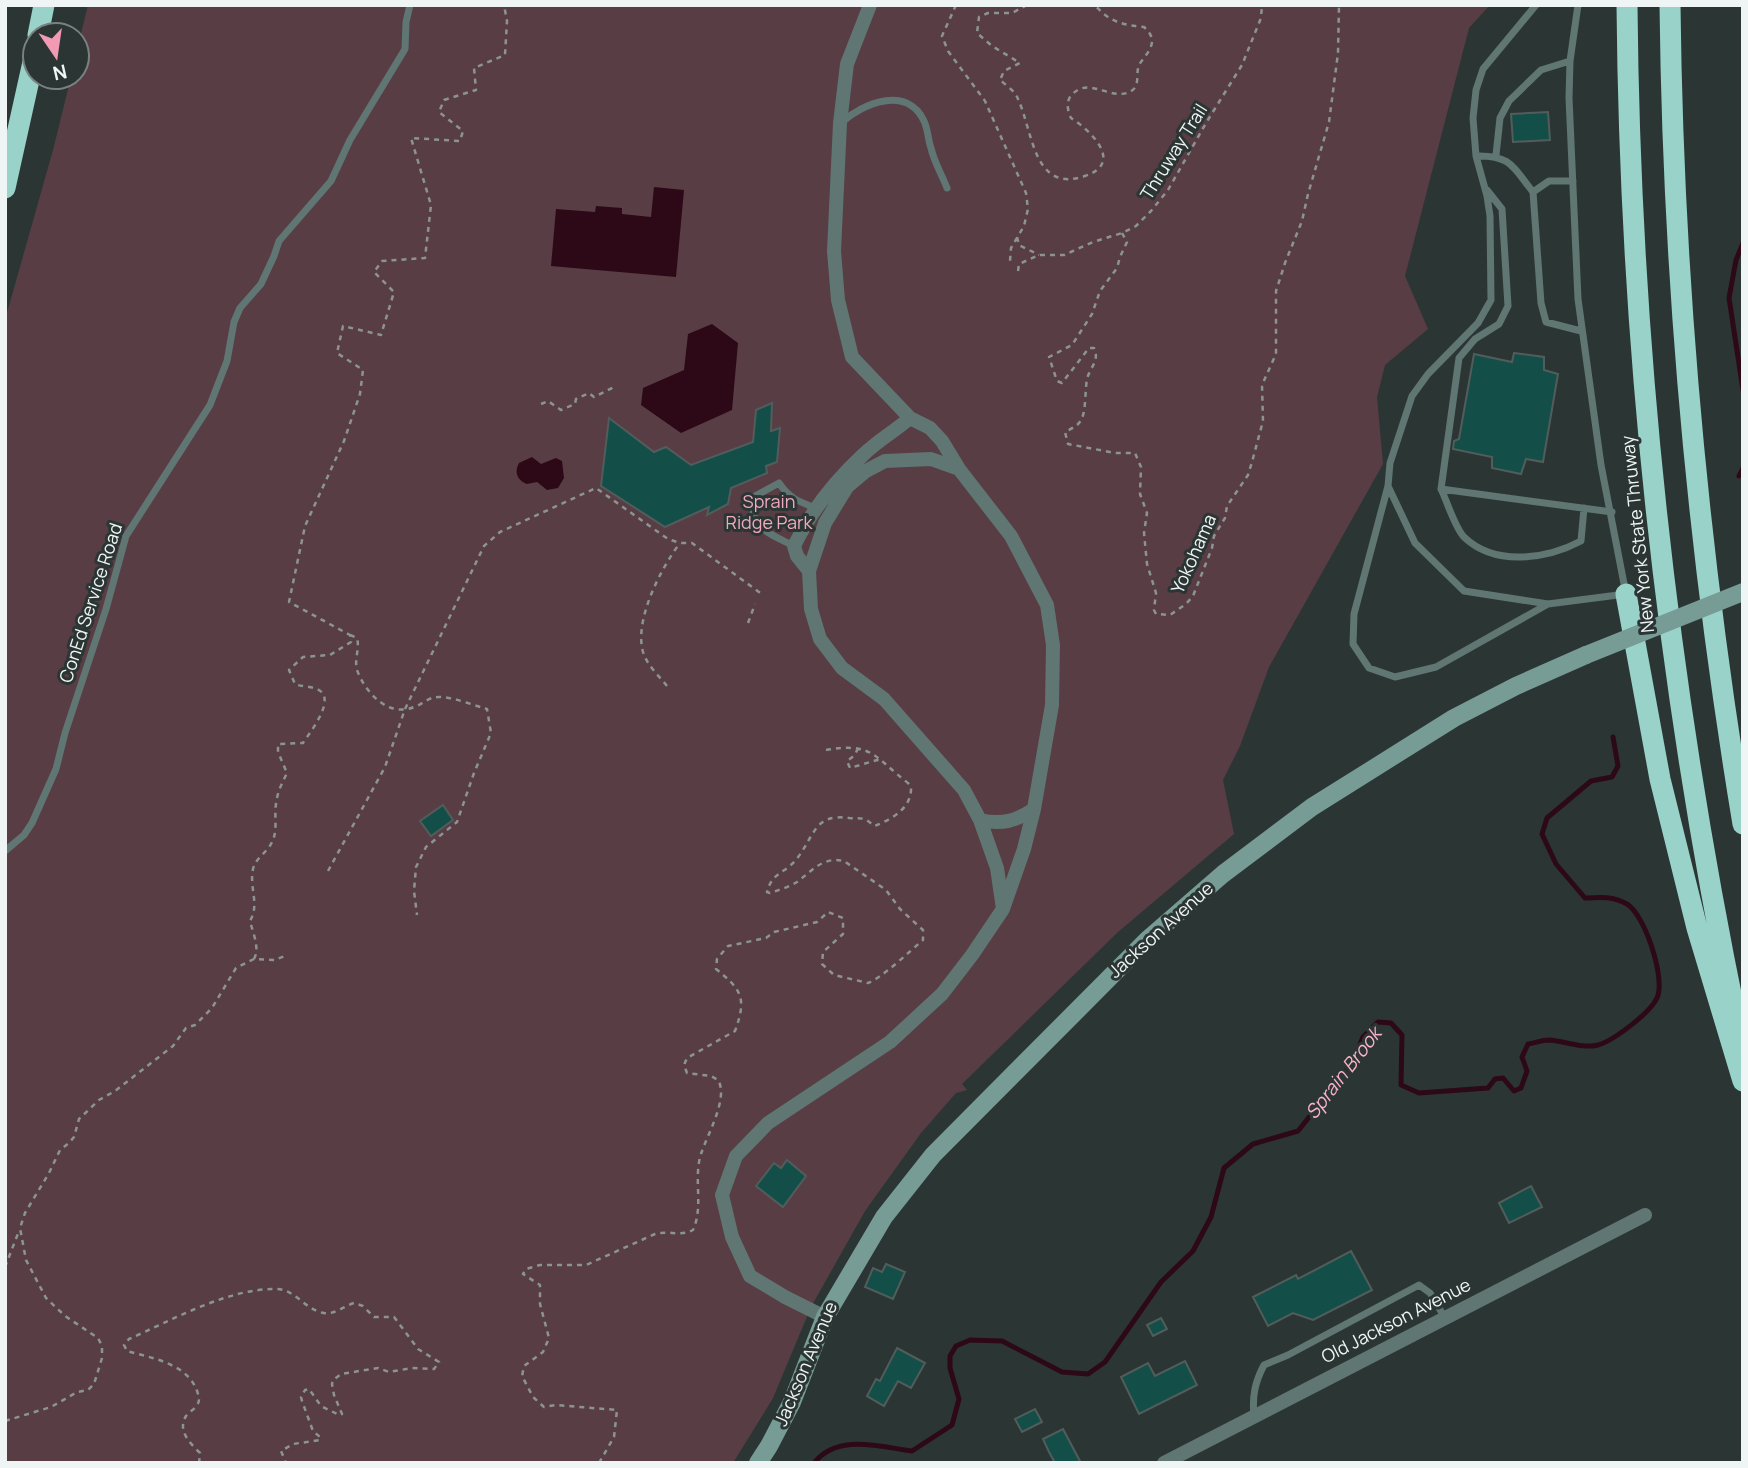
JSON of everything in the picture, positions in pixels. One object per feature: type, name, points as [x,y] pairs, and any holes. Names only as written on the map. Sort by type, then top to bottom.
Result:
[{"type":"highway","name":"New York State Thruway","points":[[1628,5],[1636,253],[1644,376],[1659,532],[1695,794],[1715,914],[1743,1052]]},
{"type":"highway","points":[[1670,5],[1677,218],[1689,400],[1714,628],[1743,824]]},
{"type":"highway","points":[[5,188],[27,91]]},
{"type":"highway","points":[[1626,594],[1662,790],[1700,939],[1743,1080]]},
{"type":"main road","name":"Jackson Avenue","points":[[758,1463],[792,1402],[824,1317],[884,1217],[933,1156],[1147,940],[1223,874],[1312,807],[1454,718],[1516,686],[1586,655],[1743,592]]},
{"type":"street","points":[[824,1317],[750,1276],[732,1237],[722,1195],[736,1156],[768,1123],[890,1042],[942,994],[1003,909],[1024,849],[1034,809],[1052,705],[1053,645],[1047,606],[1011,536],[936,435],[930,428],[910,418],[852,357],[849,346],[838,300],[834,251],[840,123],[847,64],[870,5]]},
{"type":"street","points":[[809,571],[797,556],[794,546],[816,508],[864,453],[910,418]]},
{"type":"street","points":[[959,469],[946,463],[915,458],[886,461],[866,471],[847,487],[825,523],[809,571],[811,608],[820,639],[842,668],[884,699],[964,790],[980,820],[997,868],[1003,909]]},
{"type":"street","points":[[980,820],[994,823],[1012,822],[1034,809]]},
{"type":"street","name":"Old Jackson Avenue","points":[[1164,1463],[1645,1214]]},
{"type":"lane","name":"ConEd Service Road","points":[[5,851],[24,835],[33,823],[56,769],[126,536],[210,405],[227,360],[234,322],[244,301],[261,284],[275,256],[279,240],[331,181],[350,140],[405,49],[410,5]]},
{"type":"lane","points":[[1536,5],[1483,69],[1478,79],[1473,118],[1476,156],[1490,216],[1490,300],[1478,323],[1427,374],[1412,396],[1390,464],[1388,486],[1354,614],[1353,644],[1369,668],[1395,677],[1436,667],[1549,604]]},
{"type":"lane","points":[[1388,486],[1415,543],[1464,591],[1549,604],[1626,594],[1601,465],[1581,331],[1569,98],[1570,61],[1578,5]]},
{"type":"lane","points":[[1496,155],[1500,118],[1509,101],[1541,70],[1570,61]]},
{"type":"lane","points":[[840,123],[869,104],[887,100],[902,101],[914,108],[925,122],[931,151],[947,188]]},
{"type":"lane","points":[[1476,156],[1496,155],[1511,164],[1533,192],[1541,303],[1546,322],[1581,331]]},
{"type":"lane","points":[[1533,192],[1549,181],[1573,181]]},
{"type":"lane","points":[[1484,187],[1502,209],[1508,306],[1499,324],[1475,339],[1459,358],[1441,489],[1462,536],[1484,551],[1522,558],[1562,551],[1581,541],[1584,508]]},
{"type":"lane","points":[[794,546],[756,523],[751,509],[755,496],[779,483],[794,500],[816,508]]},
{"type":"lane","points":[[1441,489],[1612,512]]},
{"type":"lane","points":[[1254,1416],[1252,1400],[1256,1381],[1264,1365],[1288,1355],[1419,1285],[1430,1293],[1445,1318]]},
{"type":"path","points":[[417,915],[414,891],[416,867],[426,848],[457,822],[491,733],[487,709],[448,698],[433,697],[411,709],[382,705],[364,685],[355,662],[359,645],[357,638],[289,602],[305,526],[344,441],[359,394],[363,370],[337,353],[343,326],[380,335],[394,292],[374,272],[382,261],[425,258],[431,205],[411,138],[460,141],[463,131],[439,113],[444,100],[476,90],[474,68],[505,55],[508,21],[504,5]]},
{"type":"path","points":[[956,5],[942,36],[948,51],[985,101],[1026,192],[1028,209],[1024,226],[1016,236],[1010,261]]},
{"type":"path","points":[[1027,5],[1012,13],[988,13],[979,17],[977,33],[1020,63],[1004,71],[1000,80],[1017,96],[1040,163],[1054,176],[1072,180],[1092,173],[1104,157],[1096,137],[1068,114],[1068,101],[1083,87],[1120,94],[1133,90],[1137,85],[1140,63],[1152,41],[1144,27],[1118,24],[1102,14],[1095,5]]},
{"type":"path","name":"Thruway Trail","points":[[1018,271],[1019,264],[1040,256],[1064,254],[1136,226],[1168,190],[1242,65],[1261,18],[1262,5]]},
{"type":"path","name":"Yokohama","points":[[1122,233],[1127,242],[1117,268],[1100,291],[1092,314],[1072,345],[1049,357],[1054,376],[1062,383],[1089,348],[1094,348],[1097,352],[1095,364],[1088,376],[1082,419],[1065,432],[1065,439],[1068,444],[1082,448],[1135,453],[1140,460],[1140,494],[1147,513],[1144,533],[1147,564],[1156,593],[1154,610],[1162,616],[1178,611],[1193,596],[1214,536],[1225,518],[1227,506],[1248,475],[1252,462],[1263,421],[1262,385],[1276,354],[1276,291],[1302,221],[1329,122],[1338,53],[1339,5]]},
{"type":"path","points":[[1016,236],[1019,245],[1040,256]]},
{"type":"path","points":[[541,404],[548,401],[561,410],[575,404],[576,399],[589,393],[594,397],[614,387]]},
{"type":"path","points":[[328,872],[385,767],[405,709],[484,546],[500,532],[596,488],[668,539],[691,543],[763,595]]},
{"type":"path","points":[[667,686],[648,662],[640,636],[651,596],[680,543]]},
{"type":"path","points":[[748,623],[755,604]]},
{"type":"path","points":[[254,959],[257,954],[250,921],[256,902],[252,893],[254,865],[272,844],[275,807],[287,773],[278,752],[278,744],[303,743],[323,710],[325,700],[315,688],[295,684],[289,670],[303,657],[330,655],[351,642],[350,635]]},
{"type":"path","points":[[858,748],[855,755],[847,761],[849,768],[882,761]]},
{"type":"path","points":[[599,1463],[614,1437],[617,1410],[556,1405],[544,1407],[533,1397],[522,1376],[524,1366],[546,1347],[549,1338],[540,1304],[540,1285],[523,1274],[526,1269],[540,1265],[586,1265],[655,1234],[682,1234],[693,1230],[699,1213],[699,1163],[715,1118],[721,1091],[718,1080],[711,1076],[687,1073],[684,1065],[687,1058],[737,1028],[741,999],[732,981],[715,966],[728,946],[817,922],[828,912],[844,919],[845,929],[823,952],[822,964],[834,975],[863,983],[883,975],[923,940],[923,930],[900,909],[886,890],[844,860],[821,863],[791,886],[770,894],[767,892],[770,880],[794,862],[818,825],[826,818],[865,818],[877,825],[899,812],[909,800],[911,787],[870,750],[826,750]]},
{"type":"path","points":[[5,1267],[25,1213],[60,1150],[74,1137],[79,1119],[99,1100],[115,1091],[173,1046],[186,1028],[195,1025],[212,1008],[236,968],[254,959],[275,960],[287,955]]},
{"type":"path","points":[[5,1421],[51,1407],[77,1392],[88,1390],[94,1384],[102,1358],[102,1346],[98,1338],[65,1316],[46,1298],[26,1260],[20,1228]]},
{"type":"path","points":[[199,1463],[200,1453],[188,1441],[183,1431],[185,1418],[199,1400],[194,1384],[185,1374],[157,1358],[127,1351],[124,1345],[129,1339],[238,1293],[279,1289],[324,1313],[334,1312],[354,1303],[363,1306],[374,1317],[394,1317],[418,1349],[439,1362],[434,1369],[411,1368],[389,1372],[378,1368],[341,1374],[332,1384],[342,1414],[339,1415],[321,1406],[309,1389],[305,1390],[302,1401],[313,1431],[320,1440],[293,1444],[281,1451],[286,1463]]},
{"type":"green space","name":"Sprain Ridge Park","points":[[88,5],[1490,5],[1469,28],[1405,276],[1428,329],[1385,365],[1377,397],[1383,464],[1269,667],[1240,746],[1223,780],[1234,834],[1118,932],[962,1084],[967,1090],[956,1093],[921,1133],[865,1211],[811,1307],[773,1398],[733,1463],[5,1463],[5,320],[68,91],[91,91],[91,21],[84,21]]},
{"type":"shaded area","points":[[654,187],[684,190],[676,277],[551,266],[556,209],[595,212],[596,206],[622,208],[622,214],[651,217]]},
{"type":"shaded area","points":[[712,324],[738,343],[732,410],[681,433],[641,405],[643,388],[684,370],[688,334]]},
{"type":"shaded area","points":[[532,457],[541,464],[556,458],[562,461],[564,478],[558,488],[547,490],[537,482],[527,484],[519,478],[519,463]]},
{"type":"building","points":[[1548,112],[1550,140],[1513,142],[1511,114]]},
{"type":"building","points":[[1514,353],[1544,357],[1544,370],[1558,374],[1543,462],[1526,459],[1521,474],[1492,468],[1492,457],[1453,449],[1454,441],[1459,439],[1474,354],[1512,362]]},
{"type":"building","points":[[772,403],[771,431],[780,428],[777,462],[766,466],[767,473],[731,488],[728,504],[707,515],[709,507],[665,527],[601,486],[609,418],[654,452],[666,447],[691,465],[753,442],[756,410]]},
{"type":"building","points":[[443,805],[453,820],[431,836],[420,821]]},
{"type":"building","points":[[787,1160],[806,1176],[783,1207],[756,1186],[774,1163],[781,1168]]},
{"type":"building","points":[[1531,1186],[1542,1207],[1509,1223],[1499,1203]]},
{"type":"building","points":[[1351,1251],[1372,1290],[1313,1320],[1293,1313],[1268,1326],[1253,1297],[1296,1275],[1298,1279]]},
{"type":"building","points":[[886,1264],[905,1272],[893,1299],[865,1287],[873,1268],[882,1272]]},
{"type":"building","points":[[1161,1318],[1167,1329],[1153,1336],[1147,1325]]},
{"type":"building","points":[[897,1348],[925,1363],[911,1388],[898,1381],[884,1406],[867,1396],[876,1379],[880,1381]]},
{"type":"building","points":[[1185,1361],[1197,1385],[1139,1414],[1121,1377],[1148,1363],[1155,1376]]},
{"type":"building","points":[[1035,1409],[1042,1422],[1022,1432],[1015,1419]]},
{"type":"building","points":[[1063,1429],[1081,1463],[1055,1463],[1049,1452],[1043,1439]]},
{"type":"waterway","name":"Sprain Brook","points":[[1743,243],[1736,260],[1729,298],[1743,390]]},
{"type":"waterway","name":"Sprain Brook","points":[[1739,476],[1743,468]]},
{"type":"waterway","name":"Sprain Brook","points":[[814,1463],[824,1454],[847,1445],[873,1445],[912,1451],[952,1425],[959,1399],[950,1368],[950,1356],[956,1346],[970,1340],[1002,1341],[1062,1372],[1088,1374],[1105,1362],[1161,1282],[1193,1251],[1211,1217],[1224,1168],[1253,1144],[1298,1131],[1353,1062],[1363,1037],[1378,1022],[1391,1023],[1402,1035],[1401,1085],[1419,1093],[1488,1088],[1495,1079],[1503,1078],[1514,1091],[1521,1088],[1527,1071],[1522,1057],[1528,1044],[1549,1040],[1598,1045],[1613,1038],[1639,1018],[1653,1004],[1659,989],[1656,963],[1641,921],[1634,910],[1622,901],[1585,898],[1556,864],[1542,834],[1547,818],[1591,781],[1612,777],[1618,766],[1613,737]]}]
